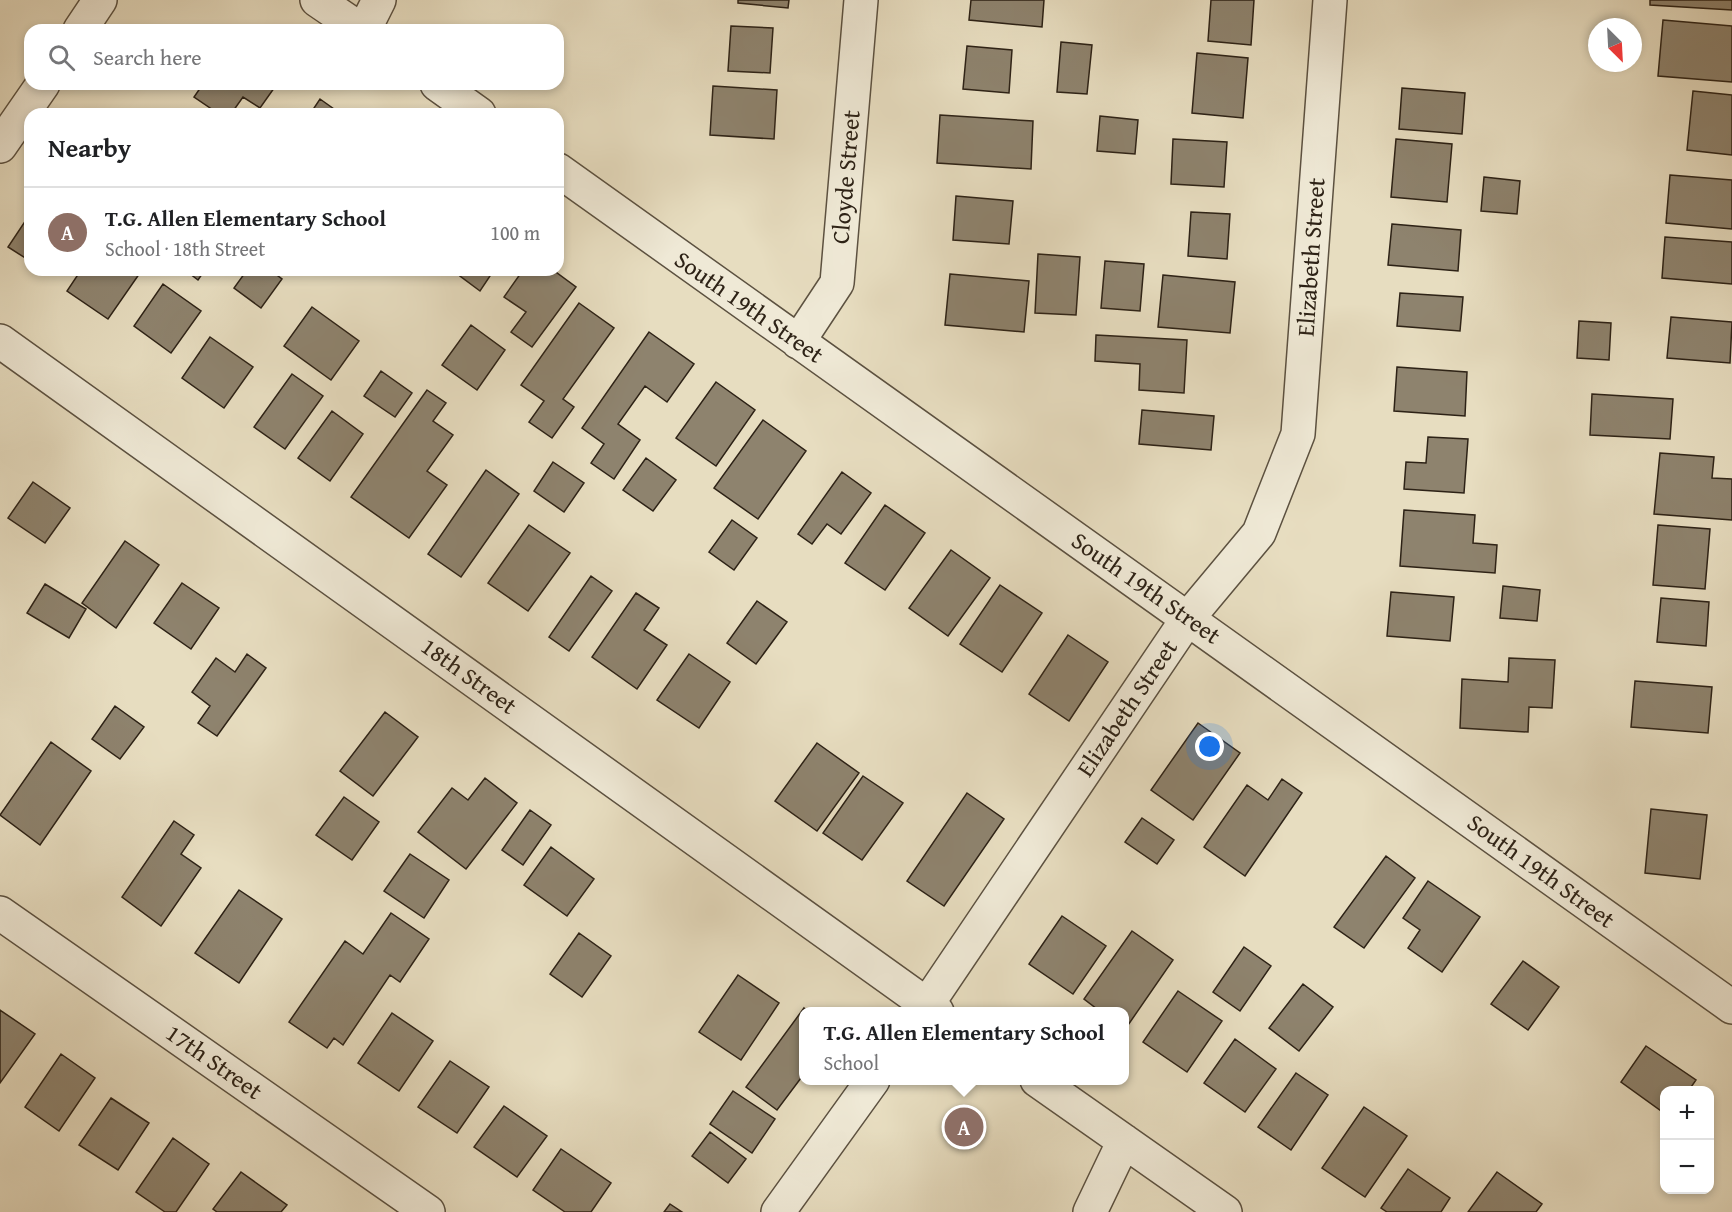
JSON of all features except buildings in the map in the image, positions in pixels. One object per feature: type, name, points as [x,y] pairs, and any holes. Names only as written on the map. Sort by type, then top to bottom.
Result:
[{"type":"street","points":[[84,24],[100,0]]},
{"type":"street","points":[[317,0],[353,24]]},
{"type":"street","points":[[365,24],[379,0]]},
{"type":"street","name":"Cloyde Street","points":[[798,342],[837,284],[861,0]]},
{"type":"street","name":"Elizabeth Street","points":[[930,1007],[1188,618],[1259,533],[1298,434],[1330,0]]},
{"type":"street","points":[[26,108],[39,90]]},
{"type":"street","points":[[445,90],[471,108]]},
{"type":"street","points":[[0,146],[24,111]]},
{"type":"street","name":"South 19th Street","points":[[564,175],[1188,618],[1729,996]]},
{"type":"street","name":"18th Street","points":[[0,341],[926,1007]]},
{"type":"street","name":"17th Street","points":[[0,913],[428,1212]]},
{"type":"street","points":[[778,1212],[869,1085]]},
{"type":"street","points":[[1044,1085],[1225,1212]]},
{"type":"street","points":[[1090,1212],[1124,1141]]},
{"type":"place","name":"T.G. Allen Elementary School","points":[[964,1127]]}]
